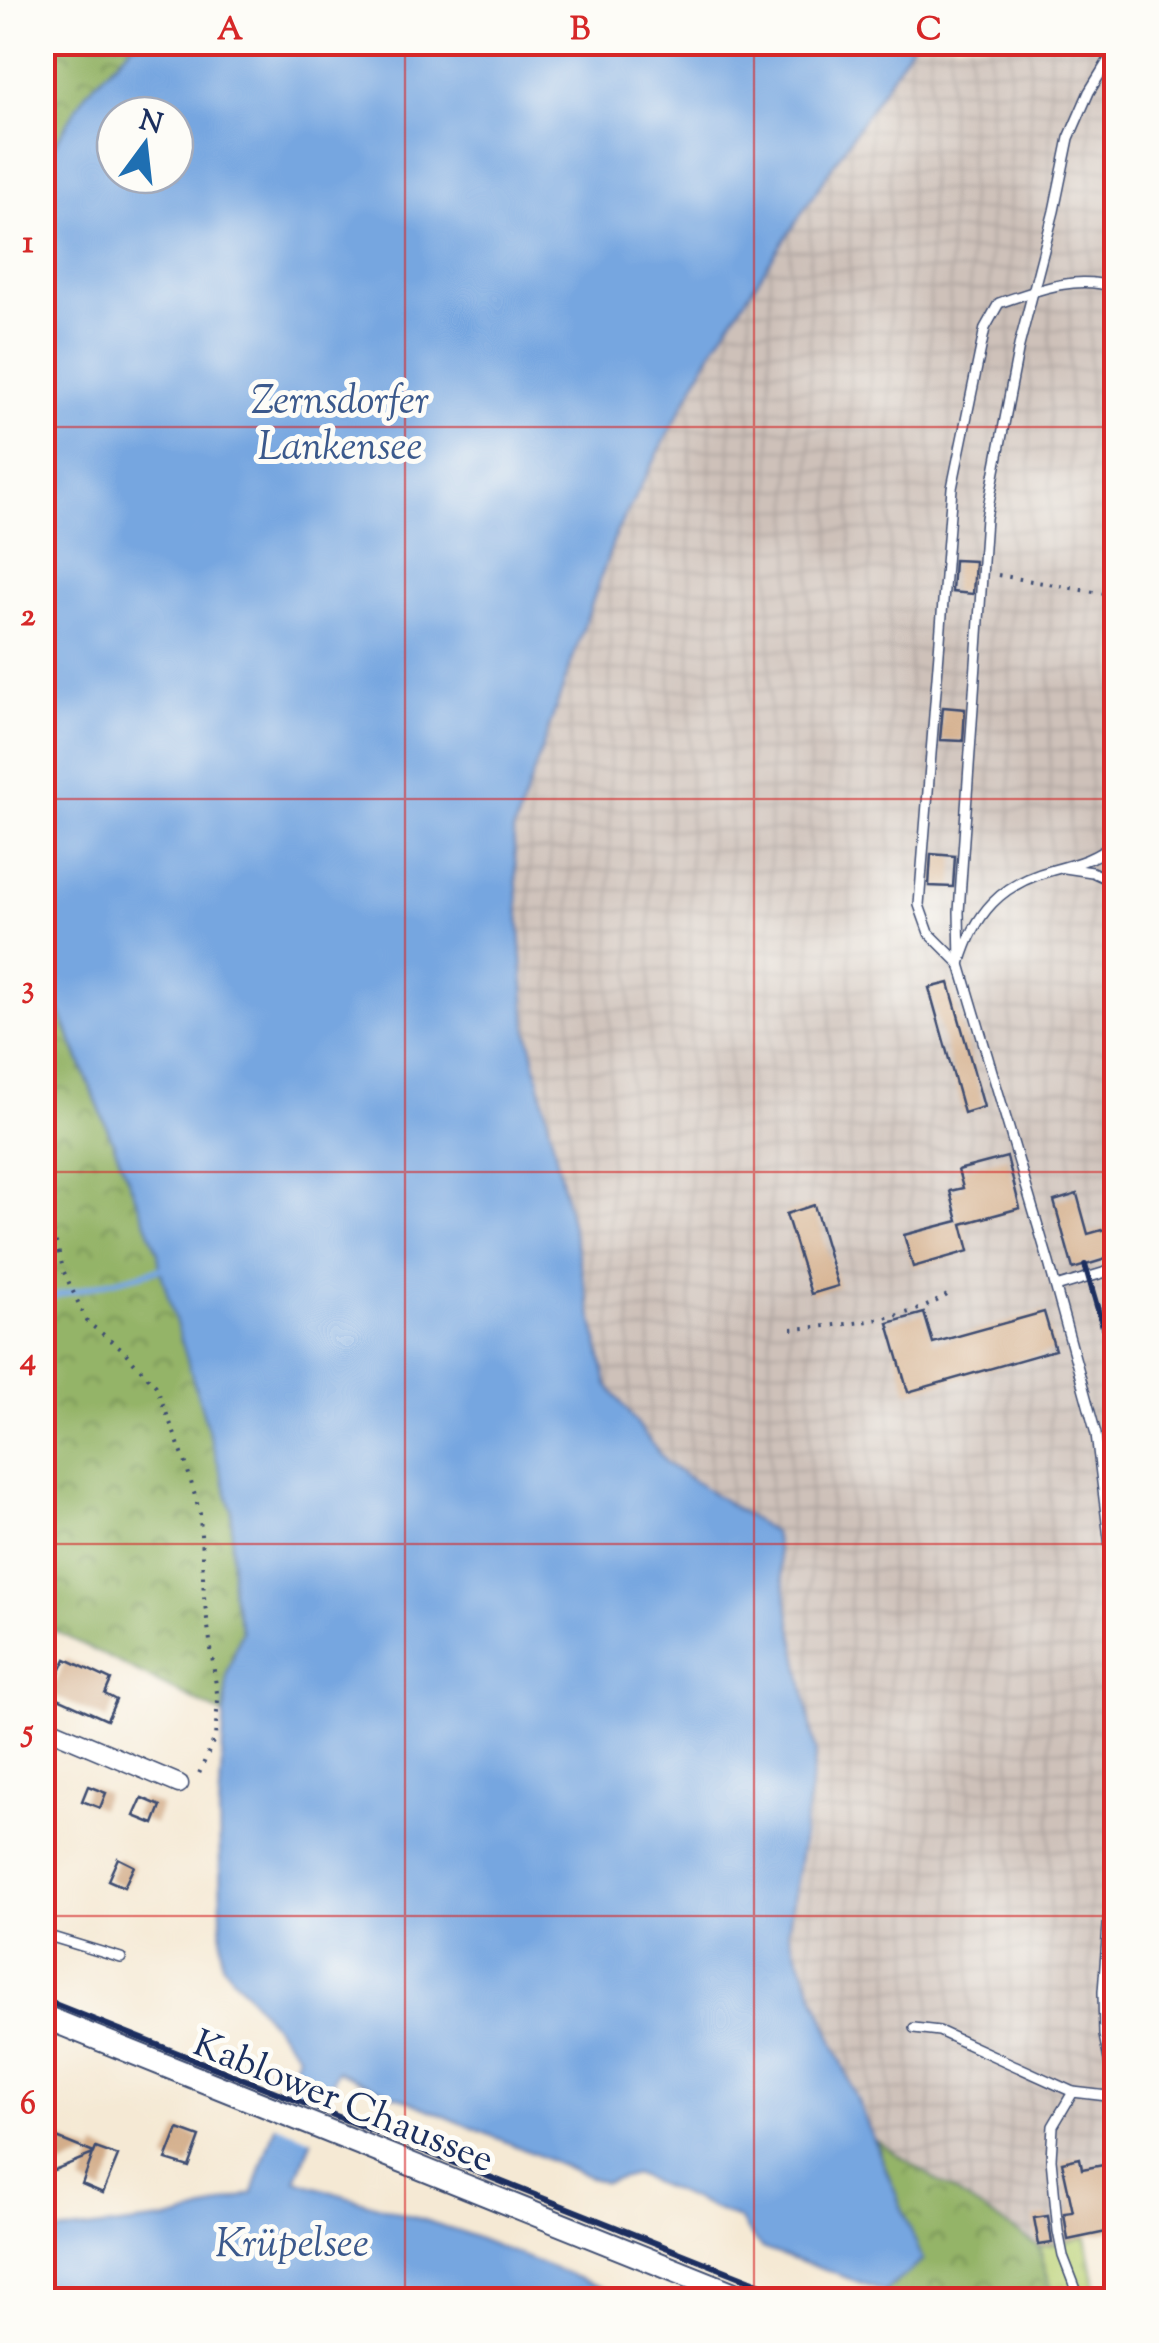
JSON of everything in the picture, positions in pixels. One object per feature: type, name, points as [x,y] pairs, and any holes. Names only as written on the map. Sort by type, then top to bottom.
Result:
[{"type":"street","points":[[42,1726],[179,1784]]},
{"type":"street","name":"Kablower Chaussee","points":[[42,2016],[749,2300]]},
{"type":"lane","points":[[1116,48],[1089,92],[1068,138],[986,518],[958,912],[960,964],[1096,1434],[1116,1594]]},
{"type":"lane","points":[[960,964],[929,932],[919,905],[952,488],[985,328],[999,303],[1032,292],[1071,282],[1097,281],[1116,288]]},
{"type":"lane","points":[[960,964],[976,920],[994,901],[1016,884],[1090,859],[1116,842]]},
{"type":"lane","points":[[1063,867],[1092,872],[1116,883]]},
{"type":"lane","points":[[1056,1287],[1116,1269]]},
{"type":"lane","points":[[914,2028],[939,2031],[1073,2092],[1116,2096],[1104,2035],[1103,1992],[1116,1821]]},
{"type":"lane","points":[[42,1934],[121,1958]]},
{"type":"lane","points":[[1103,1992],[1116,1960]]},
{"type":"lane","points":[[1073,2092],[1053,2126],[1051,2159],[1063,2256],[1080,2300]]},
{"type":"path","points":[[982,572],[1116,596]]},
{"type":"path","points":[[42,1192],[64,1272],[87,1322],[120,1348],[156,1386],[186,1464],[200,1514],[204,1597],[218,1700],[215,1737],[194,1786],[179,1784]]},
{"type":"path","points":[[792,1329],[882,1318],[939,1302],[951,1292]]},
{"type":"shaded area","points":[[913,43],[1116,43],[1116,2230],[1038,2246],[875,2140],[788,1931],[816,1753],[774,1534],[667,1464],[607,1384],[527,1026],[513,832],[616,533],[714,347]]},
{"type":"green space","points":[[43,43],[134,43],[86,93],[43,165]]},
{"type":"green space","points":[[42,970],[158,1252],[232,1510],[232,1593],[242,1631],[227,1674],[226,1716],[43,1625]]},
{"type":"green space","points":[[875,2140],[1038,2246],[1054,2300],[893,2300],[885,2291],[922,2260]]},
{"type":"green space","points":[[1086,2237],[1097,2298],[1116,2295],[1116,2300],[1055,2300],[1039,2247]]},
{"type":"water","name":"Zernsdorfer Lankensee","points":[[134,43],[913,43],[714,347],[616,533],[513,832],[527,1026],[607,1384],[667,1464],[774,1533],[816,1753],[788,1931],[923,2260],[885,2291],[761,2248],[738,2219],[634,2174],[604,2183],[337,2071],[296,2181],[459,2231],[633,2300],[43,2300],[43,2234],[181,2218],[253,2193],[298,2054],[222,1964],[219,1810],[227,1674],[242,1631],[232,1593],[232,1510],[158,1252],[43,970],[42,165],[86,93]]},
{"type":"pier","points":[[283,2086],[329,2104],[316,2141],[271,2123]]},
{"type":"building","points":[[954,560],[975,561],[973,594],[952,592]]},
{"type":"building","points":[[943,707],[965,709],[963,741],[940,740]]},
{"type":"building","points":[[931,854],[955,856],[953,887],[929,886]]},
{"type":"building","points":[[949,983],[984,1107],[964,1113],[929,988]]},
{"type":"building","points":[[1007,1157],[1020,1208],[962,1224],[969,1251],[913,1267],[904,1235],[958,1221],[950,1191],[963,1188],[958,1170]]},
{"type":"building","points":[[1077,1194],[1088,1234],[1116,1226],[1116,1256],[1073,1269],[1054,1201]]},
{"type":"building","points":[[814,1205],[838,1286],[811,1294],[786,1214]]},
{"type":"building","points":[[1044,1312],[1055,1350],[908,1392],[888,1323],[924,1313],[933,1343]]},
{"type":"building","points":[[66,1659],[111,1680],[105,1694],[116,1700],[107,1720],[49,1694]]},
{"type":"building","points":[[88,1786],[106,1793],[100,1808],[82,1801]]},
{"type":"building","points":[[142,1798],[161,1806],[154,1824],[134,1816]]},
{"type":"building","points":[[118,1858],[134,1866],[124,1887],[108,1880]]},
{"type":"building","points":[[178,2129],[200,2137],[189,2167],[166,2160]]},
{"type":"building","points":[[42,2132],[94,2153],[96,2148],[118,2156],[103,2193],[82,2184],[93,2154],[42,2175]]},
{"type":"building","points":[[1080,2158],[1082,2169],[1114,2163],[1116,2230],[1068,2240],[1064,2213],[1073,2212],[1062,2162]]},
{"type":"building","points":[[1048,2216],[1052,2243],[1039,2245],[1034,2218]]},
{"type":"waterway","points":[[42,1299],[160,1269]]},
{"type":"railway","points":[[1085,1265],[1116,1372]]},
{"type":"railway","points":[[42,1999],[799,2300]]},
{"type":"water label","name":"Krüpelsee","points":[[292,2242]]}]
